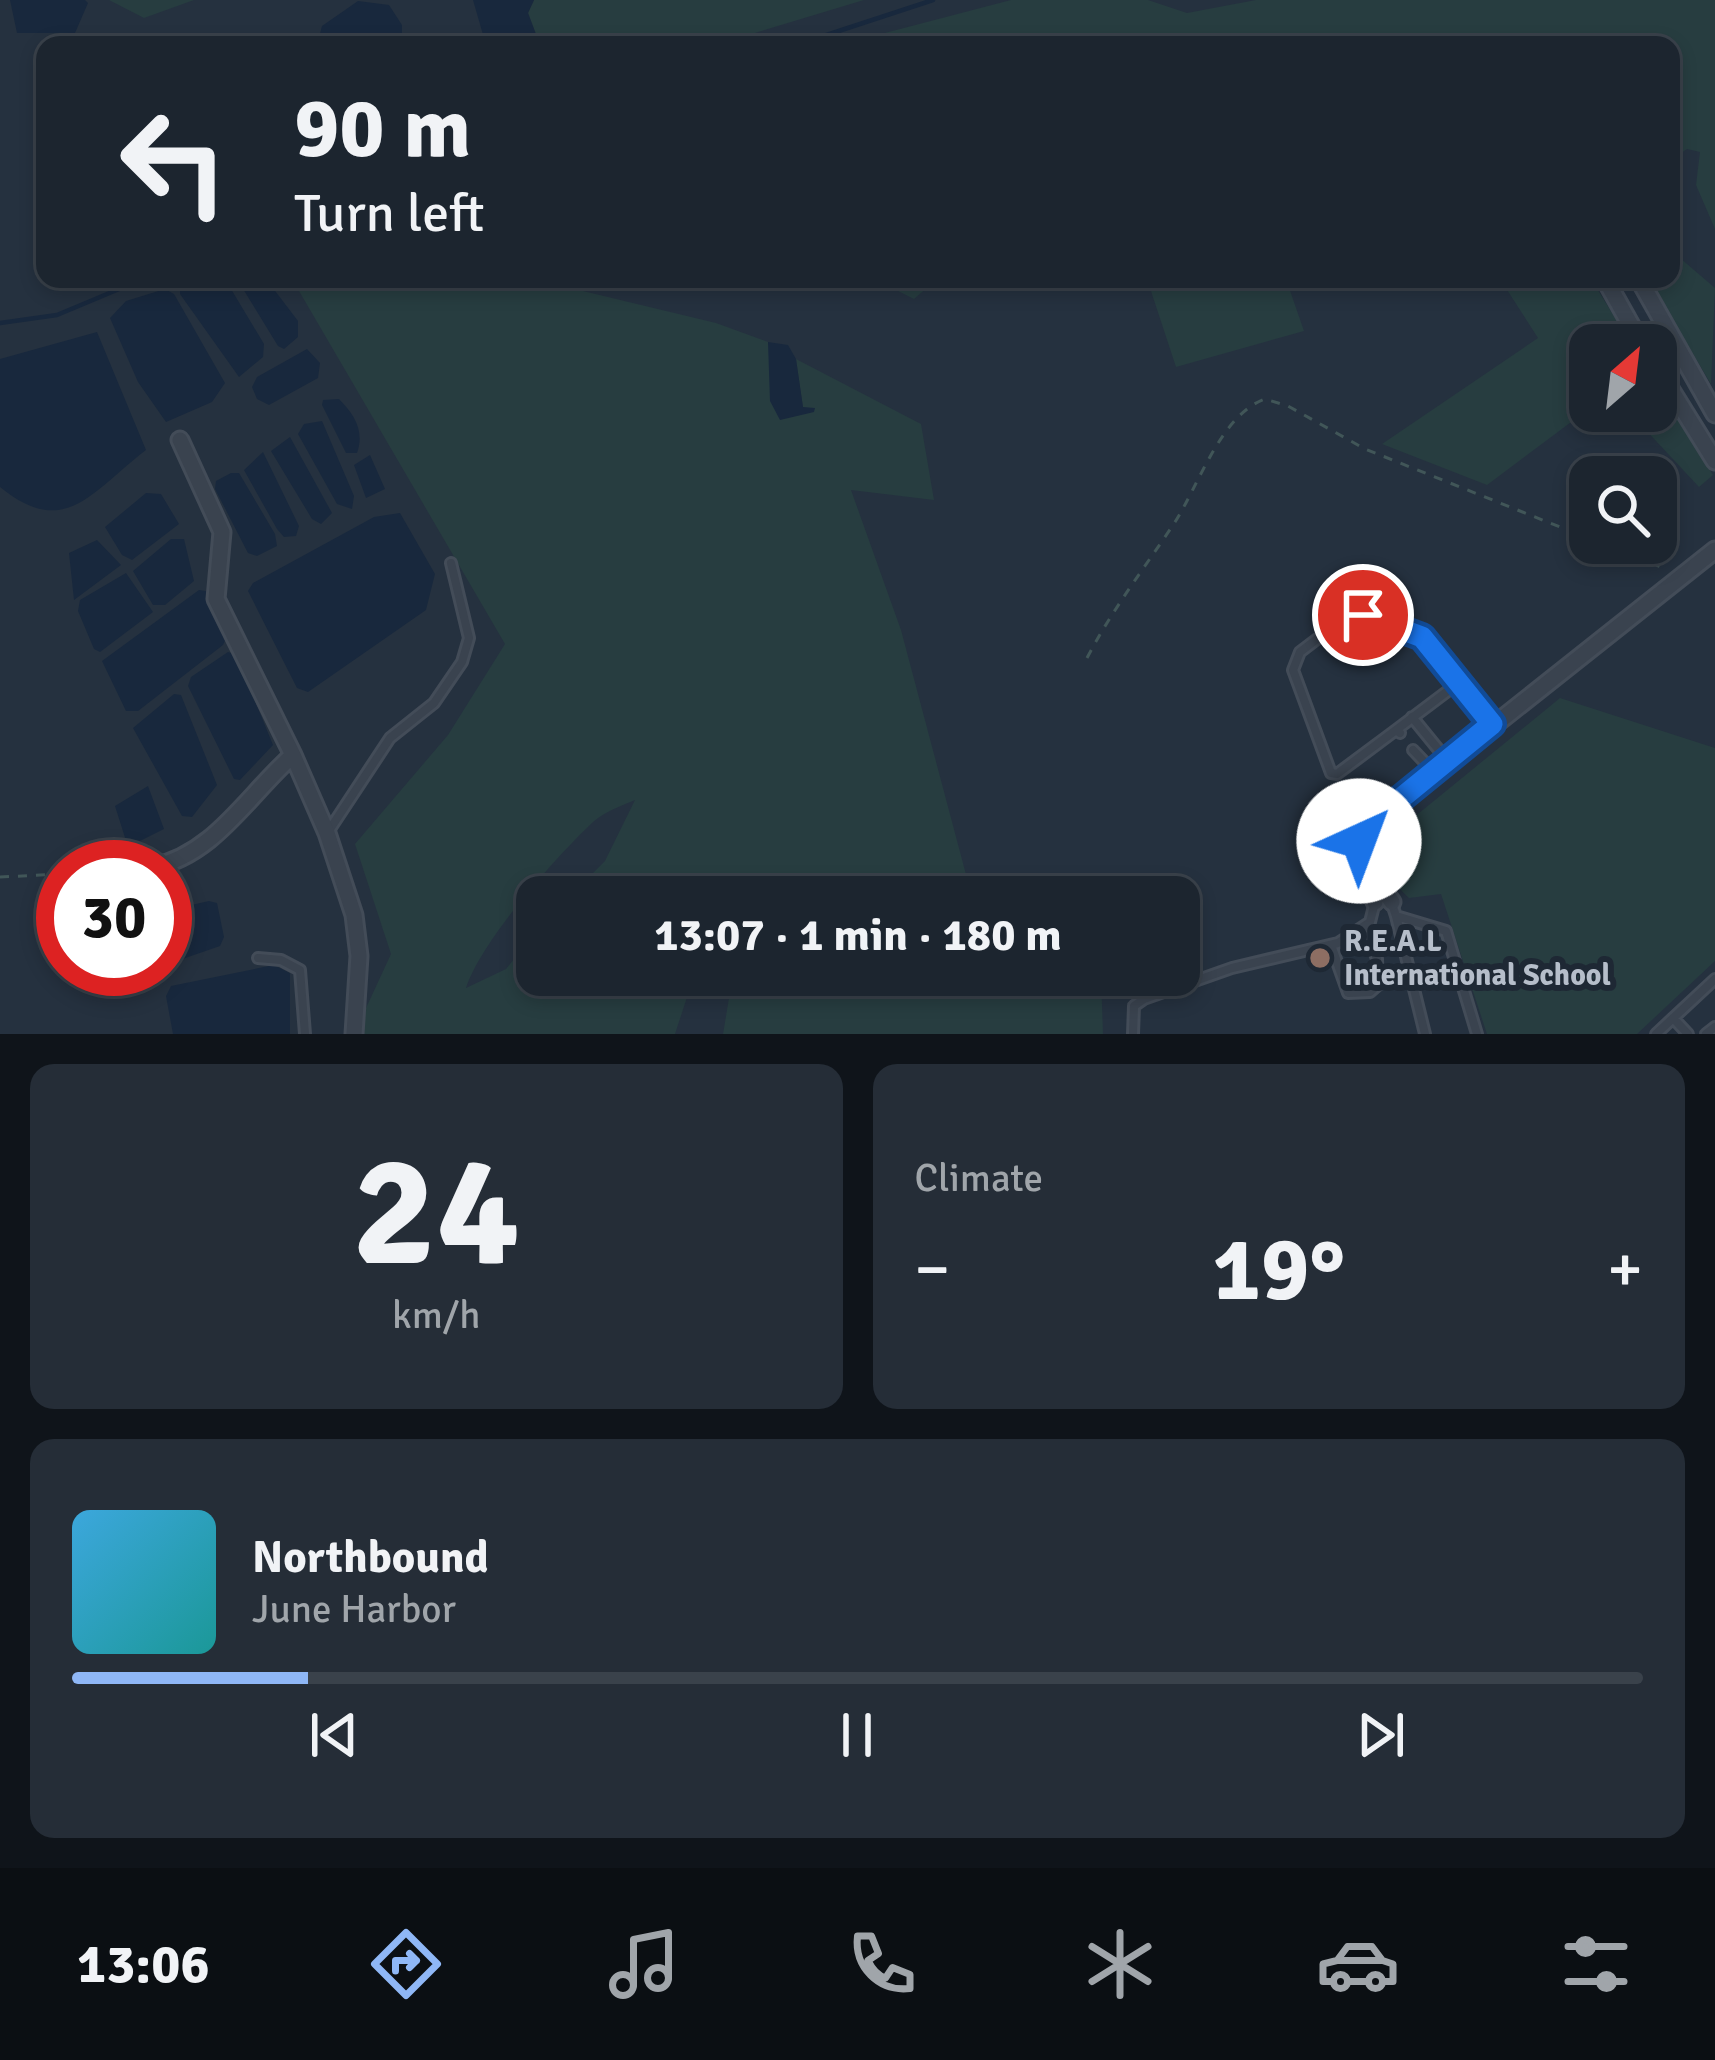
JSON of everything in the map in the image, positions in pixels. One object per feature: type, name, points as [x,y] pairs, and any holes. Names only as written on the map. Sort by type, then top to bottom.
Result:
[{"type":"street","points":[[1610,288],[1630,324]]},
{"type":"street","points":[[1644,288],[1712,402],[1688,416]]},
{"type":"street","points":[[1677,399],[1715,461]]},
{"type":"street","points":[[180,440],[222,532],[216,599],[327,833],[358,936],[354,1034]]},
{"type":"street","points":[[1388,907],[1369,871],[1360,834],[1715,550]]},
{"type":"street","points":[[192,855],[251,791],[293,755]]},
{"type":"lane","points":[[327,833],[390,738],[434,703],[462,662],[469,638],[451,563]]},
{"type":"lane","points":[[1457,684],[1398,732],[1330,773],[1293,670],[1300,652],[1346,616],[1363,615],[1422,637],[1492,724]]},
{"type":"lane","points":[[1412,717],[1448,760]]},
{"type":"lane","points":[[1413,750],[1433,771]]},
{"type":"lane","points":[[1133,1034],[1134,1006],[1144,999],[1232,968],[1331,945],[1365,927],[1388,907]]},
{"type":"lane","points":[[1388,907],[1425,1034]]},
{"type":"lane","points":[[1388,907],[1446,932],[1477,1034]]},
{"type":"lane","points":[[1331,945],[1341,985],[1348,993],[1370,992],[1378,985],[1377,958],[1365,927]]},
{"type":"lane","points":[[258,958],[281,960],[300,970],[305,1034]]},
{"type":"lane","points":[[1656,1034],[1715,979]]},
{"type":"lane","points":[[1673,1018],[1688,1034]]},
{"type":"lane","points":[[1706,1034],[1715,1027]]},
{"type":"path","points":[[1087,658],[1119,598],[1175,522],[1226,435],[1265,400],[1288,406],[1365,449],[1569,531]]},
{"type":"path","points":[[1653,564],[1683,576]]},
{"type":"path","points":[[0,877],[36,875]]},
{"type":"green space","points":[[109,0],[194,0],[144,18]]},
{"type":"green space","points":[[534,0],[864,0],[745,36],[537,36],[528,13]]},
{"type":"green space","points":[[1011,0],[1148,0],[1187,13],[1256,0],[1715,0],[1715,229],[1696,185],[1700,152],[1687,149],[1680,154],[1680,36],[873,36]]},
{"type":"green space","points":[[1680,258],[1715,288],[1711,384],[1653,288],[1680,288]]},
{"type":"green space","points":[[297,288],[570,288],[716,323],[768,342],[786,414],[814,408],[803,408],[796,359],[921,424],[934,500],[851,490],[901,630],[966,876],[590,876],[605,861],[635,800],[597,818],[542,876],[516,876],[516,907],[466,988],[506,969],[516,957],[516,996],[687,996],[675,1034],[354,1034],[391,954],[355,844],[448,735],[505,644]]},
{"type":"green space","points":[[892,288],[927,288],[914,299]]},
{"type":"green space","points":[[1150,288],[1289,288],[1304,331],[1176,367]]},
{"type":"green space","points":[[1506,288],[1597,288],[1619,324],[1569,324],[1569,424],[1487,485],[1382,444],[1538,338]]},
{"type":"green space","points":[[1677,417],[1713,475],[1699,487],[1677,463],[1677,456],[1670,456],[1648,432],[1677,432]]},
{"type":"green space","points":[[1560,698],[1715,748],[1715,961],[1637,1034],[1487,1034],[1441,894],[1409,898],[1386,865],[1386,840]]},
{"type":"green space","points":[[729,996],[1102,996],[1103,1034],[723,1034]]},
{"type":"water","points":[[10,0],[88,3],[75,33],[17,33]]},
{"type":"water","points":[[473,0],[534,0],[528,13],[537,36],[483,36]]},
{"type":"water","points":[[358,1],[389,5],[402,25],[402,36],[319,36],[322,26]]},
{"type":"water","points":[[180,288],[230,288],[264,344],[263,357],[239,377]]},
{"type":"water","points":[[243,288],[273,288],[298,321],[298,337],[284,349]]},
{"type":"water","points":[[165,289],[174,294],[225,383],[212,402],[166,422],[138,382],[110,318],[126,301]]},
{"type":"water","points":[[97,332],[146,450],[77,504],[60,510],[23,502],[0,487],[0,359]]},
{"type":"water","points":[[768,342],[788,345],[796,359],[803,407],[815,408],[814,412],[780,420],[770,401]]},
{"type":"water","points":[[307,349],[320,363],[318,378],[269,405],[257,399],[252,387],[257,377]]},
{"type":"water","points":[[339,399],[357,423],[357,453],[346,453],[322,405],[323,400]]},
{"type":"water","points":[[322,421],[354,496],[352,509],[337,504],[298,434],[304,424]]},
{"type":"water","points":[[290,437],[332,513],[321,524],[312,519],[271,451]]},
{"type":"water","points":[[263,452],[299,526],[296,536],[284,537],[277,529],[244,470]]},
{"type":"water","points":[[370,455],[385,489],[366,498],[354,465]]},
{"type":"water","points":[[239,473],[275,534],[277,546],[257,556],[248,553],[215,489],[216,481]]},
{"type":"water","points":[[146,493],[161,494],[179,524],[132,560],[122,555],[105,527]]},
{"type":"water","points":[[400,513],[435,574],[426,610],[308,692],[297,688],[248,591],[253,583],[374,517]]},
{"type":"water","points":[[171,539],[184,539],[194,581],[165,605],[153,605],[133,571]]},
{"type":"water","points":[[97,540],[121,565],[74,600],[69,553]]},
{"type":"water","points":[[126,573],[153,612],[100,652],[94,649],[78,611],[80,600]]},
{"type":"water","points":[[199,590],[206,591],[227,636],[223,645],[138,711],[126,711],[102,661]]},
{"type":"water","points":[[228,652],[236,654],[273,745],[240,780],[234,779],[188,686],[191,677]]},
{"type":"water","points":[[174,694],[181,695],[217,785],[192,817],[182,816],[133,728]]},
{"type":"water","points":[[148,786],[164,829],[142,840],[126,840],[115,806]]},
{"type":"water","points":[[217,903],[224,937],[220,946],[192,956],[192,905]]},
{"type":"water","points":[[274,965],[290,973],[290,1034],[173,1034],[166,996],[192,996],[192,982]]},
{"type":"waterway","points":[[823,36],[933,0]]},
{"type":"waterway","points":[[0,323],[57,315],[122,288]]},
{"type":"place","name":"R.E.A.L International School","points":[[1320,958]]},
{"type":"route","points":[[1359,841],[1367,826],[1492,724],[1422,637],[1363,615]]}]
